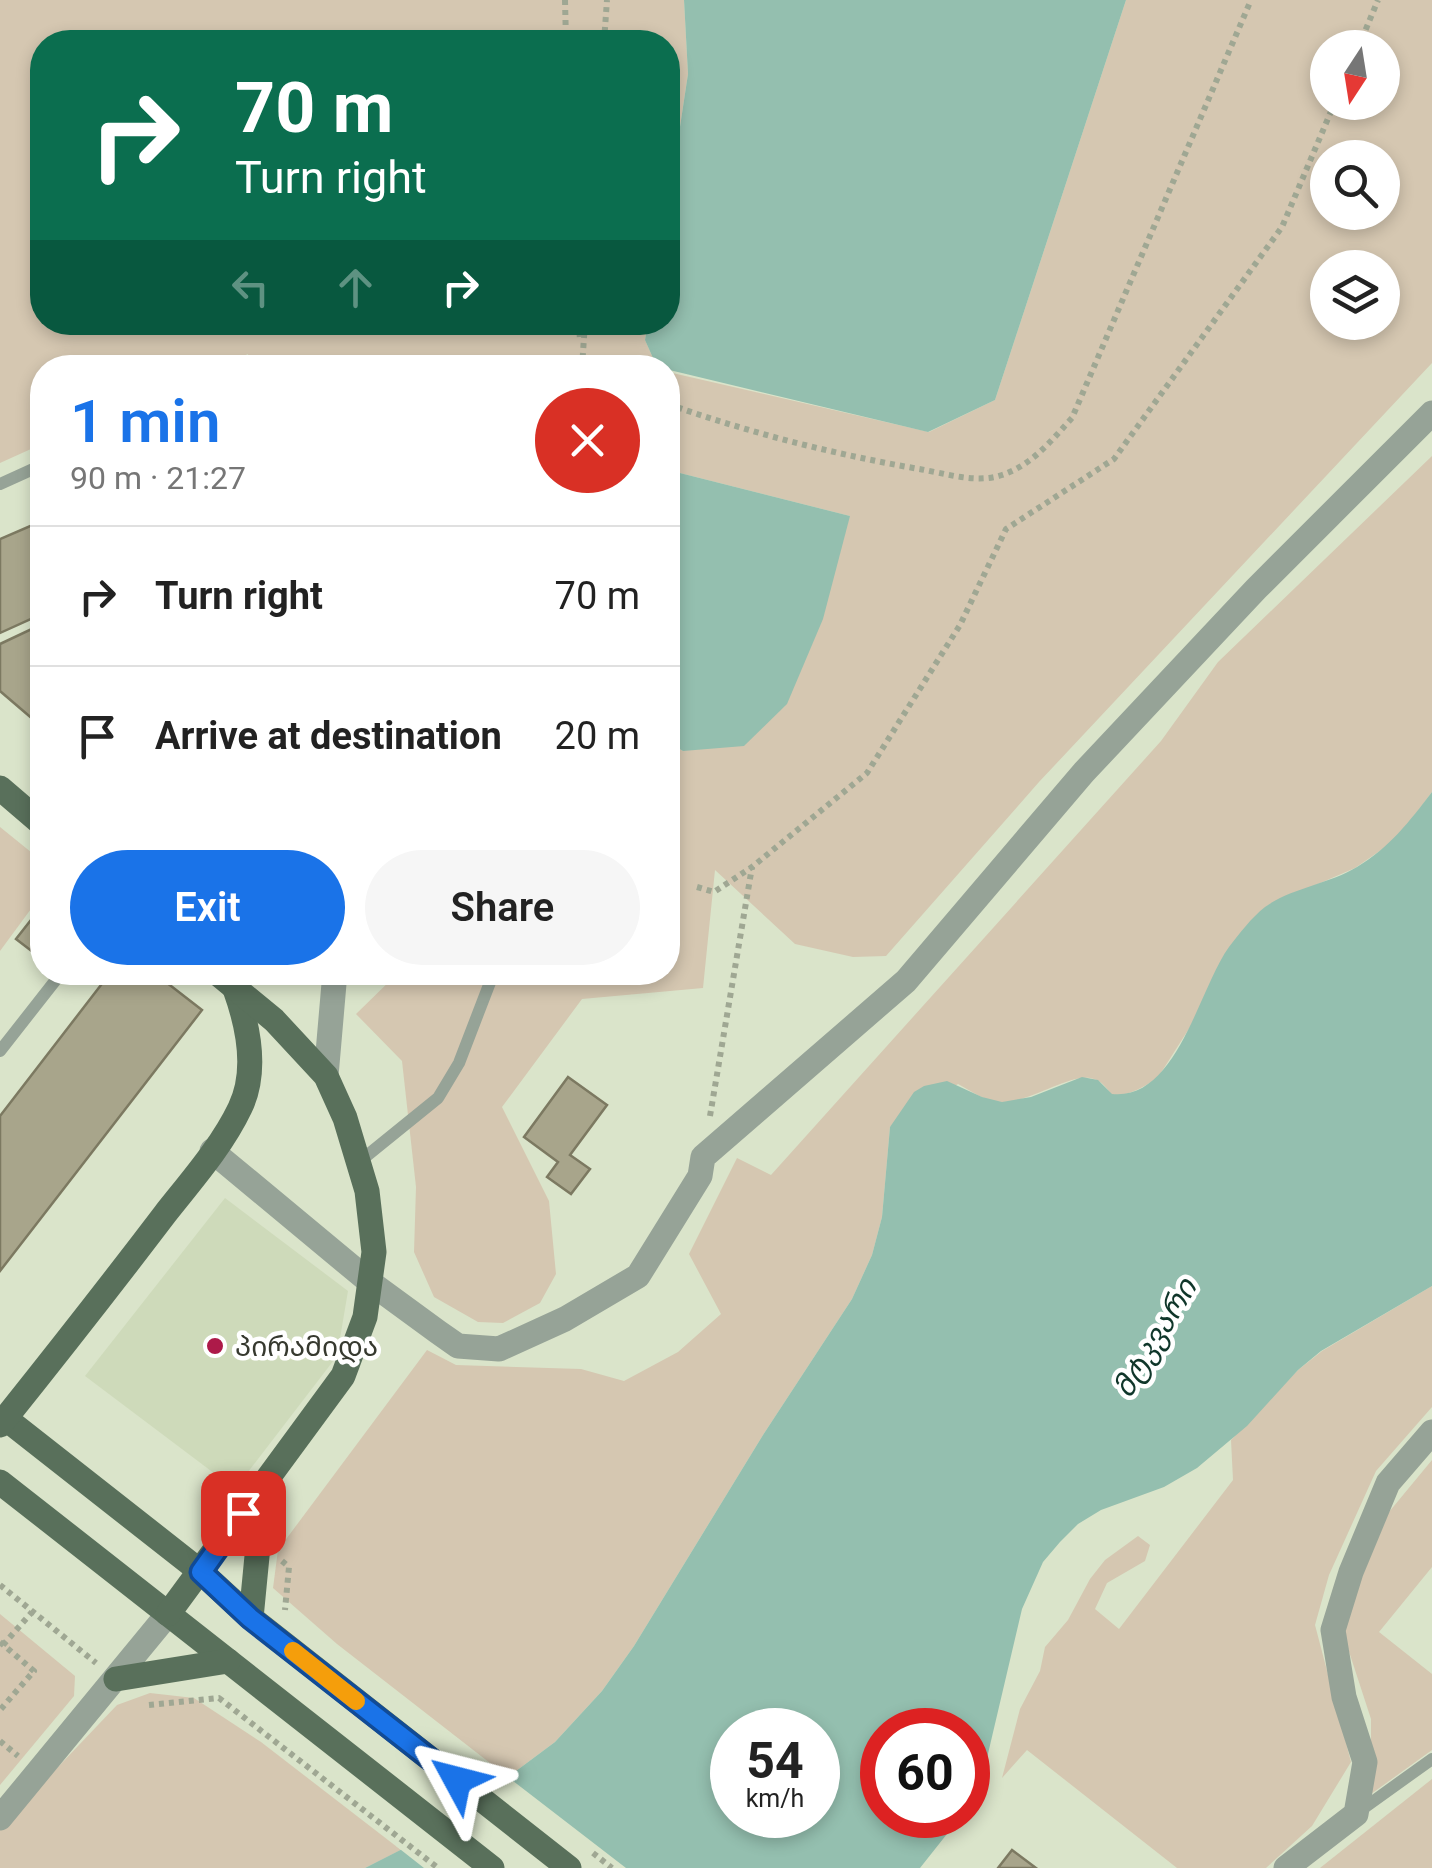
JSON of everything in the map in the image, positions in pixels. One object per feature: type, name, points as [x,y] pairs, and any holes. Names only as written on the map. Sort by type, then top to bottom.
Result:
[{"type":"main road","points":[[0,788],[30,814]]},
{"type":"main road","points":[[228,985],[246,1020],[249,1045],[248,1079],[241,1106],[212,1151],[81,1325],[3,1421],[201,1572],[250,1618],[569,1868]]},
{"type":"main road","points":[[168,1614],[343,1376],[366,1316],[371,1283],[372,1222],[359,1162],[326,1076],[290,1035],[231,985]]},
{"type":"main road","points":[[0,1482],[492,1868]]},
{"type":"main road","points":[[250,1618],[264,1484]]},
{"type":"main road","points":[[116,1679],[228,1661]]},
{"type":"street","points":[[212,1151],[371,1283],[458,1346],[499,1349],[565,1319],[638,1276],[700,1176],[703,1157],[906,981],[1097,758],[1432,413]]},
{"type":"street","points":[[326,1076],[334,985]]},
{"type":"street","points":[[1286,1868],[1356,1814],[1365,1762],[1344,1697],[1333,1630],[1351,1572],[1388,1482],[1432,1432]]},
{"type":"street","points":[[0,1818],[168,1614]]},
{"type":"lane","points":[[0,484],[30,470]]},
{"type":"lane","points":[[0,1051],[52,985]]},
{"type":"lane","points":[[359,1162],[438,1098],[459,1063],[489,985]]},
{"type":"lane","points":[[1356,1814],[1432,1759]]},
{"type":"path","points":[[564,0],[565,30]]},
{"type":"path","points":[[605,30],[607,0]]},
{"type":"path","points":[[680,408],[727,425],[846,456],[973,478],[1000,476],[1034,458],[1072,418],[1251,0]]},
{"type":"path","points":[[1366,30],[1378,0]]},
{"type":"path","points":[[697,888],[714,892],[752,867],[867,773],[960,625],[1006,529],[1114,459],[1282,227],[1327,120]]},
{"type":"path","points":[[703,1157],[752,867]]},
{"type":"path","points":[[259,1537],[289,1568],[285,1611],[297,1620]]},
{"type":"path","points":[[0,1585],[150,1706],[219,1698],[438,1868]]},
{"type":"path","points":[[0,1710],[34,1672],[2,1644],[32,1611]]},
{"type":"shaded area","points":[[0,0],[684,0],[688,74],[680,127],[680,30],[30,30],[30,335],[646,335],[652,355],[30,355],[30,449],[0,463]]},
{"type":"shaded area","points":[[1126,0],[1432,0],[1432,363],[1039,782],[886,956],[853,957],[795,944],[715,870],[703,988],[582,999],[502,1107],[549,1201],[556,1274],[540,1303],[503,1323],[478,1322],[434,1297],[414,1252],[416,1187],[402,1061],[356,1014],[386,985],[680,985],[680,749],[683,751],[850,516],[680,473],[680,375],[929,432],[995,400]]},
{"type":"shaded area","points":[[1432,456],[1432,792],[1397,839],[1355,868],[1267,906],[1157,1079],[1130,1092],[1112,1095],[1094,1079],[1074,1079],[1025,1098],[1002,1102],[984,1098],[958,1084],[890,1127],[882,1217],[872,1255],[852,1299],[763,1435],[634,1646],[602,1691],[555,1742],[508,1777],[337,1644],[273,1588],[278,1550],[427,1350],[456,1365],[581,1369],[624,1381],[678,1352],[721,1314],[689,1254],[737,1158],[771,1175],[1161,741],[1218,662]]},
{"type":"shaded area","points":[[0,827],[30,851],[30,910],[0,951]]},
{"type":"shaded area","points":[[225,1198],[348,1291],[337,1356],[235,1489],[85,1376]]},
{"type":"shaded area","points":[[1432,1286],[1432,1407],[1376,1471],[1329,1575],[1315,1625],[1351,1762],[1312,1826],[1266,1868],[1177,1868],[1027,1750],[1002,1778],[1020,1709],[1040,1671],[1045,1647],[1068,1620],[1105,1560],[1138,1536],[1150,1545],[1145,1561],[1107,1583],[1095,1609],[1119,1629],[1233,1480],[1231,1440],[1298,1370],[1322,1351]]},
{"type":"shaded area","points":[[1432,1460],[1432,1567],[1379,1632],[1432,1674],[1432,1750],[1371,1794],[1371,1719],[1341,1627],[1389,1512]]},
{"type":"shaded area","points":[[0,1614],[75,1676],[74,1696],[0,1785]]},
{"type":"shaded area","points":[[150,1693],[194,1698],[261,1742],[401,1850],[365,1868],[0,1868],[0,1828],[117,1705]]},
{"type":"shaded area","points":[[1432,1779],[1432,1868],[1320,1868]]},
{"type":"water","points":[[684,0],[1126,0],[995,400],[928,432],[680,373],[680,355],[652,355],[646,335],[680,335],[680,127],[688,74]]},
{"type":"water","points":[[680,473],[850,516],[823,619],[787,704],[744,746],[683,751]]},
{"type":"water","name":"მტკვარი","points":[[1432,792],[1432,1286],[1321,1351],[1298,1370],[1247,1426],[1197,1468],[1164,1487],[1101,1510],[1078,1524],[1060,1542],[1043,1562],[1022,1609],[990,1745],[990,1708],[860,1708],[860,1838],[944,1838],[920,1868],[365,1868],[426,1837],[555,1742],[602,1691],[634,1646],[763,1435],[852,1299],[872,1255],[882,1217],[890,1127],[914,1092],[947,1081],[1002,1102],[1031,1097],[1082,1077],[1098,1080],[1112,1094],[1134,1091],[1153,1080],[1170,1061],[1218,965],[1255,916],[1298,890],[1346,873],[1398,834]]},
{"type":"pier","points":[[504,1774],[626,1868],[424,1868],[396,1846],[424,1832]]},
{"type":"building","points":[[30,526],[30,619],[0,633],[0,539]]},
{"type":"building","points":[[30,630],[30,717],[0,691],[0,644]]},
{"type":"building","points":[[30,921],[30,950],[16,939]]},
{"type":"building","points":[[101,985],[170,985],[202,1010],[0,1271],[0,1116]]},
{"type":"building","points":[[568,1077],[607,1105],[570,1155],[590,1169],[571,1194],[547,1177],[558,1162],[524,1137]]},
{"type":"building","points":[[1012,1850],[1036,1868],[998,1868]]},
{"type":"slow traffic","points":[[293,1651],[356,1701]]},
{"type":"place","name":"პირამიდა","points":[[215,1346]]},
{"type":"route","points":[[243,1513],[201,1572],[250,1618],[457,1780]]}]
